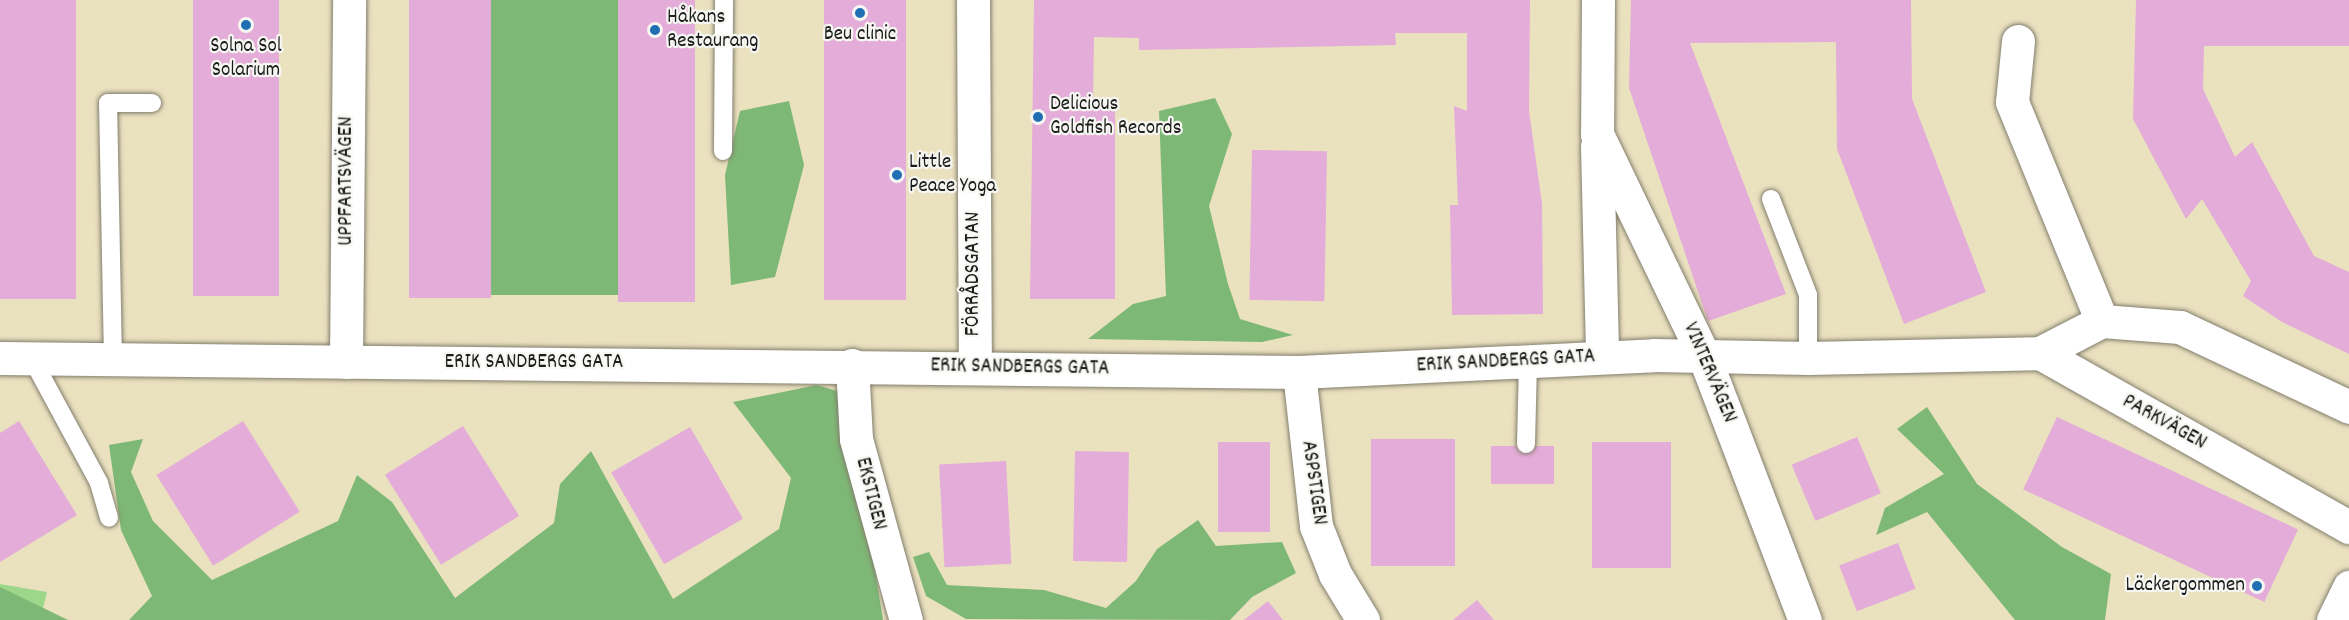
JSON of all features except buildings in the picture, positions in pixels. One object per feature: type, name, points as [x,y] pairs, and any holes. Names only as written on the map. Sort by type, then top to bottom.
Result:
[{"type":"street","name":"UPPFARTSVÄGEN","points":[[346,362],[349,0]]},
{"type":"street","name":"FÖRRÅDSGATAN","points":[[973,0],[975,367]]},
{"type":"street","name":"VINTERVÄGEN","points":[[1598,0],[1597,134],[1602,357]]},
{"type":"street","points":[[2018,41],[2012,102],[2102,321]]},
{"type":"street","name":"VINTERVÄGEN","points":[[1597,134],[1704,356],[1804,620]]},
{"type":"street","points":[[2040,353],[2102,321],[2180,327],[2349,407]]},
{"type":"street","name":"ERIK SANDBERGS GATA","points":[[15,357],[113,362],[852,365],[1299,372],[1602,357],[1808,358],[2040,353]]},
{"type":"street","name":"PARKVÄGEN","points":[[2040,353],[2349,527]]},
{"type":"street","name":"EKSTIGEN","points":[[852,365],[856,439],[906,620]]},
{"type":"street","name":"ASPSTIGEN","points":[[1299,372],[1316,526],[1335,574],[1363,620]]},
{"type":"street","points":[[2333,620],[2349,587]]},
{"type":"lane","points":[[723,151],[724,0]]},
{"type":"lane","points":[[113,362],[108,103],[152,103]]},
{"type":"lane","points":[[1771,199],[1808,295],[1808,358]]},
{"type":"lane","points":[[15,357],[99,483],[109,518]]},
{"type":"lane","points":[[1526,444],[1528,360]]},
{"type":"green space","points":[[491,0],[618,0],[618,295],[491,295]]},
{"type":"green space","points":[[1215,98],[1232,134],[1209,206],[1228,284],[1240,319],[1293,335],[1262,342],[1088,339],[1133,304],[1166,296],[1159,111]]},
{"type":"green space","points":[[789,101],[804,165],[775,277],[731,285],[725,175],[740,111]]},
{"type":"green space","points":[[817,385],[847,394],[883,620],[129,620],[152,596],[121,530],[109,445],[143,439],[131,472],[153,521],[212,580],[338,521],[357,475],[392,502],[455,598],[554,523],[560,484],[591,451],[673,599],[779,529],[791,478],[733,402]]},
{"type":"green space","points":[[1927,407],[1977,484],[2062,547],[2111,574],[2105,620],[2015,620],[1927,512],[1876,535],[1885,508],[1944,474],[1897,429]]},
{"type":"green space","points":[[1198,520],[1216,546],[1282,542],[1296,573],[1252,597],[1230,620],[966,619],[926,596],[913,557],[929,552],[947,585],[1044,590],[1106,608],[1136,581],[1157,549]]},
{"type":"green space","points":[[0,584],[47,592],[40,620],[0,620]]},
{"type":"green space","points":[[0,587],[68,620],[0,620]]},
{"type":"place","name":"Beu clinic","points":[[860,13]]},
{"type":"place","name":"Solna Sol Solarium","points":[[246,25]]},
{"type":"place","name":"Håkans Restaurang","points":[[655,30]]},
{"type":"place","name":"Delicious Goldfish Records","points":[[1038,117]]},
{"type":"place","name":"Little Peace Yoga","points":[[897,175]]},
{"type":"place","name":"Läckergommen","points":[[2257,586]]}]
